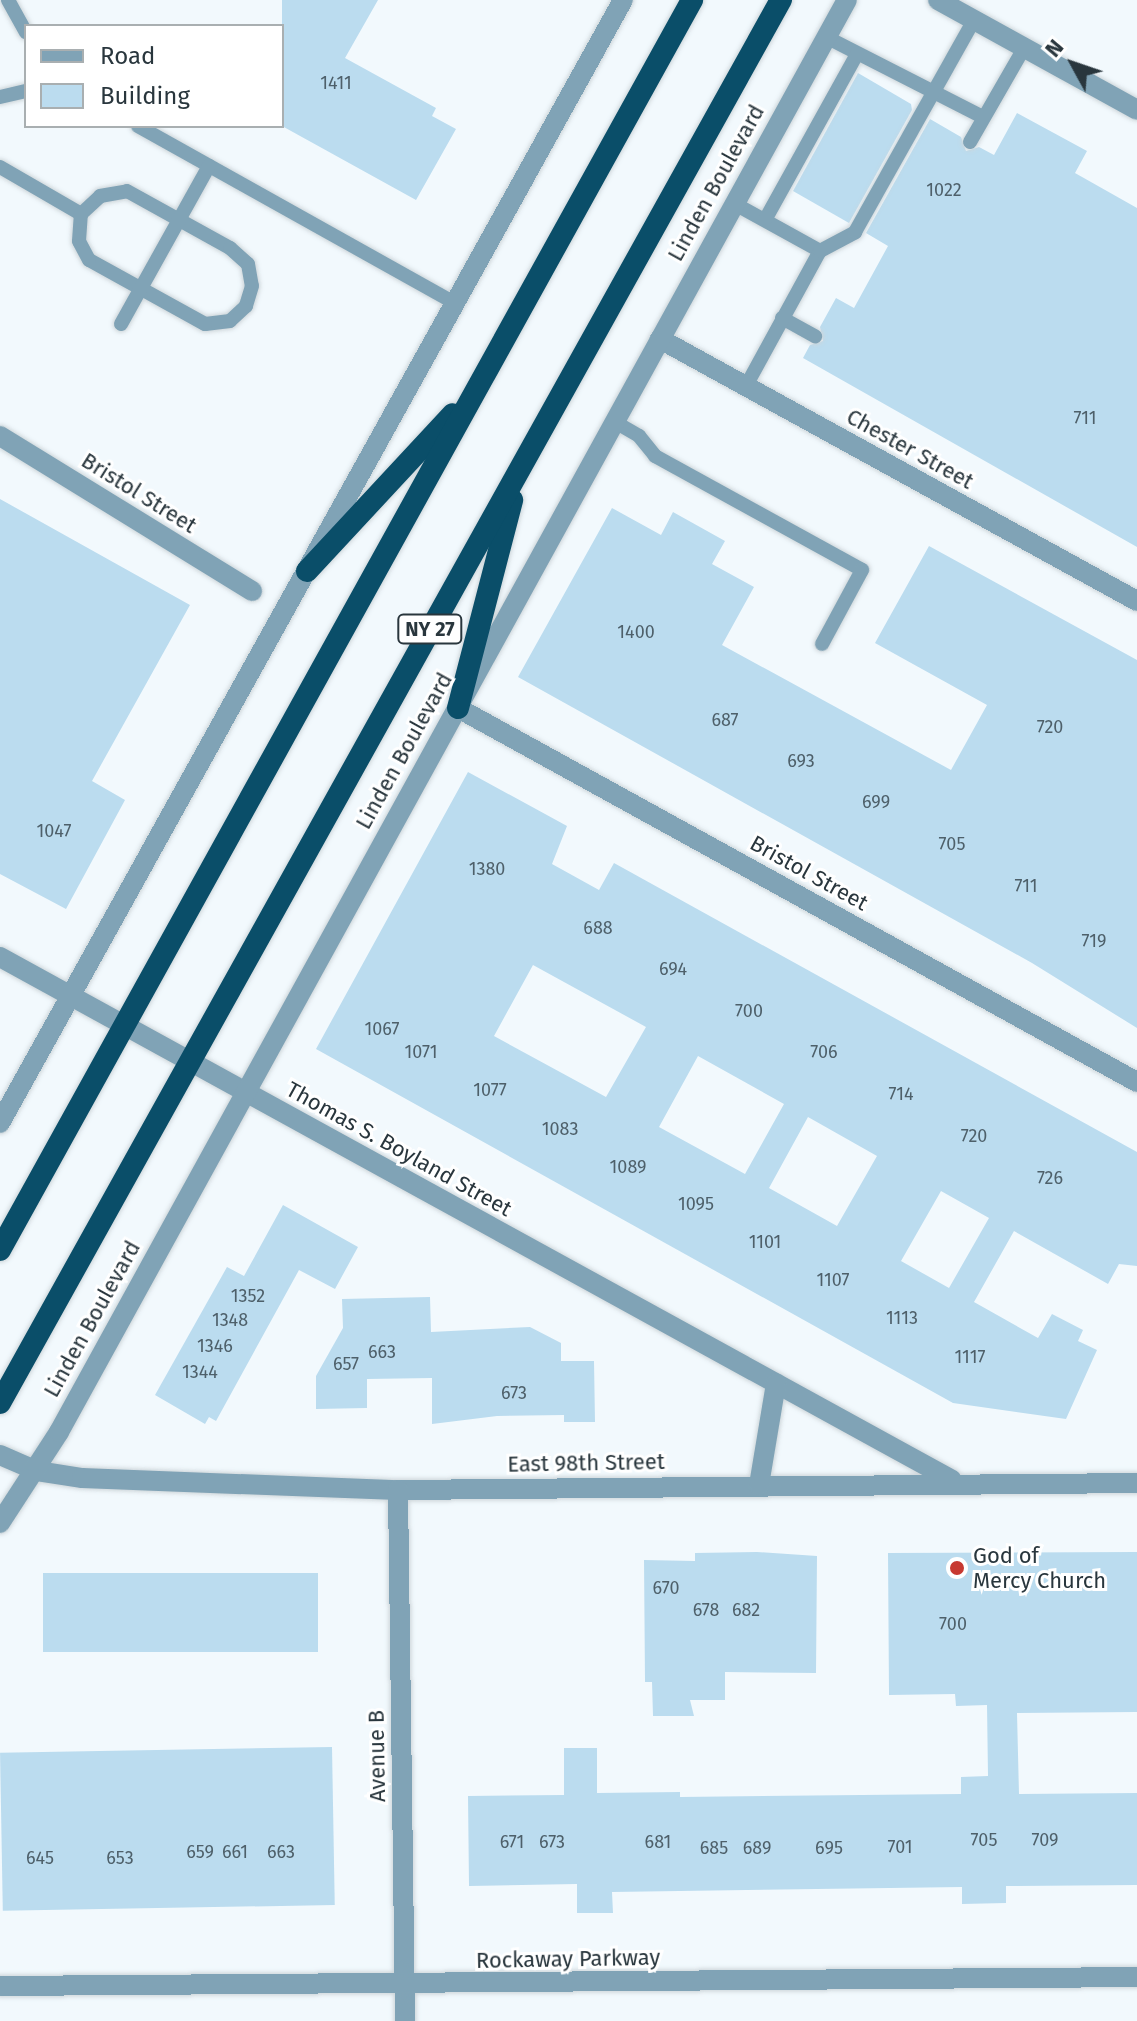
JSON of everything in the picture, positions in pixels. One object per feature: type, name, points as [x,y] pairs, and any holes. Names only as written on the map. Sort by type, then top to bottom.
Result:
[{"type":"highway","points":[[0,1250],[692,0]]},
{"type":"highway","name":"Linden Boulevard","points":[[0,1403],[781,0]]},
{"type":"highway","points":[[307,571],[476,389]]},
{"type":"highway","points":[[458,708],[520,469]]},
{"type":"street","points":[[0,1123],[623,0]]},
{"type":"street","name":"Linden Boulevard","points":[[0,1523],[37,1471],[847,0]]},
{"type":"street","points":[[938,0],[1137,110]]},
{"type":"street","name":"Chester Street","points":[[660,339],[1137,601]]},
{"type":"street","name":"Bristol Street","points":[[0,436],[252,591]]},
{"type":"street","name":"Bristol Street","points":[[458,708],[1137,1082]]},
{"type":"street","name":"Thomas S. Boyland Street","points":[[0,957],[955,1482]]},
{"type":"street","points":[[759,1485],[776,1383]]},
{"type":"street","name":"East 98th Street","points":[[0,1455],[37,1471],[82,1478],[398,1490],[955,1482],[1137,1483]]},
{"type":"street","name":"Avenue B","points":[[398,1490],[405,2021]]},
{"type":"street","name":"Rockaway Parkway","points":[[0,1986],[404,1986],[1137,1977]]},
{"type":"lane","points":[[8,0],[24,28]]},
{"type":"lane","points":[[746,386],[820,251],[855,232],[865,198],[894,148],[933,92],[974,20]]},
{"type":"lane","points":[[826,37],[983,117]]},
{"type":"lane","points":[[970,142],[1024,48]]},
{"type":"lane","points":[[765,220],[831,111],[857,54]]},
{"type":"lane","points":[[0,97],[24,91]]},
{"type":"lane","points":[[142,128],[455,303]]},
{"type":"lane","points":[[121,324],[209,166]]},
{"type":"lane","points":[[0,167],[81,214]]},
{"type":"lane","points":[[127,191],[180,218],[248,264],[252,286],[246,306],[230,321],[205,324],[140,290],[89,260],[79,241],[81,214],[100,196],[127,191]]},
{"type":"lane","points":[[735,204],[820,251]]},
{"type":"lane","points":[[782,318],[815,336]]},
{"type":"lane","points":[[615,422],[639,436],[655,456],[862,570],[822,644]]},
{"type":"building","points":[[282,0],[378,0],[345,58],[436,108],[432,116],[456,129],[416,200],[284,127]]},
{"type":"building","points":[[858,73],[911,104],[912,110],[849,223],[793,191]]},
{"type":"building","points":[[1017,113],[1087,151],[1075,173],[1137,208],[1137,547],[803,358],[810,345],[823,341],[820,327],[836,298],[854,308],[888,246],[866,233],[930,119],[961,137],[966,151],[979,147],[994,155]]},
{"type":"building","points":[[0,499],[190,605],[92,781],[125,800],[66,909],[0,874]]},
{"type":"building","points":[[612,508],[661,535],[673,512],[725,541],[712,564],[754,587],[722,645],[951,770],[987,705],[875,643],[929,546],[1137,660],[1137,1028],[1032,963],[518,677]]},
{"type":"building","points":[[468,772],[567,826],[552,864],[599,890],[614,863],[1137,1152],[1137,1266],[1119,1264],[1108,1284],[1014,1231],[974,1302],[1038,1338],[1052,1314],[1083,1330],[1078,1341],[1097,1350],[1066,1419],[953,1403],[316,1049]],"holes":[[[533,965],[646,1027],[606,1097],[494,1036]],[[698,1056],[784,1104],[745,1174],[659,1127]],[[808,1117],[877,1156],[837,1226],[769,1188]],[[941,1191],[989,1218],[949,1288],[901,1261]]]},
{"type":"building","points":[[283,1205],[358,1247],[335,1289],[299,1270],[216,1421],[209,1417],[205,1424],[155,1395],[227,1267],[244,1276]]},
{"type":"building","points":[[430,1297],[431,1332],[530,1327],[561,1343],[561,1361],[594,1361],[595,1422],[564,1422],[564,1415],[497,1416],[432,1424],[432,1378],[367,1379],[367,1408],[316,1409],[316,1376],[343,1328],[342,1299]]},
{"type":"building","points":[[757,1552],[817,1556],[816,1673],[725,1672],[725,1700],[690,1700],[694,1716],[653,1716],[652,1682],[645,1682],[644,1560],[695,1561],[695,1553]]},
{"type":"building","points":[[1137,1552],[1137,1712],[1017,1713],[1019,1794],[1137,1793],[1137,1885],[1006,1886],[1006,1903],[962,1904],[962,1887],[612,1892],[613,1913],[577,1913],[577,1884],[469,1886],[468,1796],[564,1795],[564,1748],[597,1748],[597,1793],[680,1792],[680,1797],[961,1794],[961,1777],[988,1776],[987,1705],[956,1706],[955,1694],[889,1695],[888,1553]]},
{"type":"building","points":[[43,1573],[318,1573],[318,1652],[43,1652]]},
{"type":"building","points":[[332,1747],[335,1905],[3,1911],[0,1753]]},
{"type":"place","name":"God of Mercy Church","points":[[957,1568]]}]
